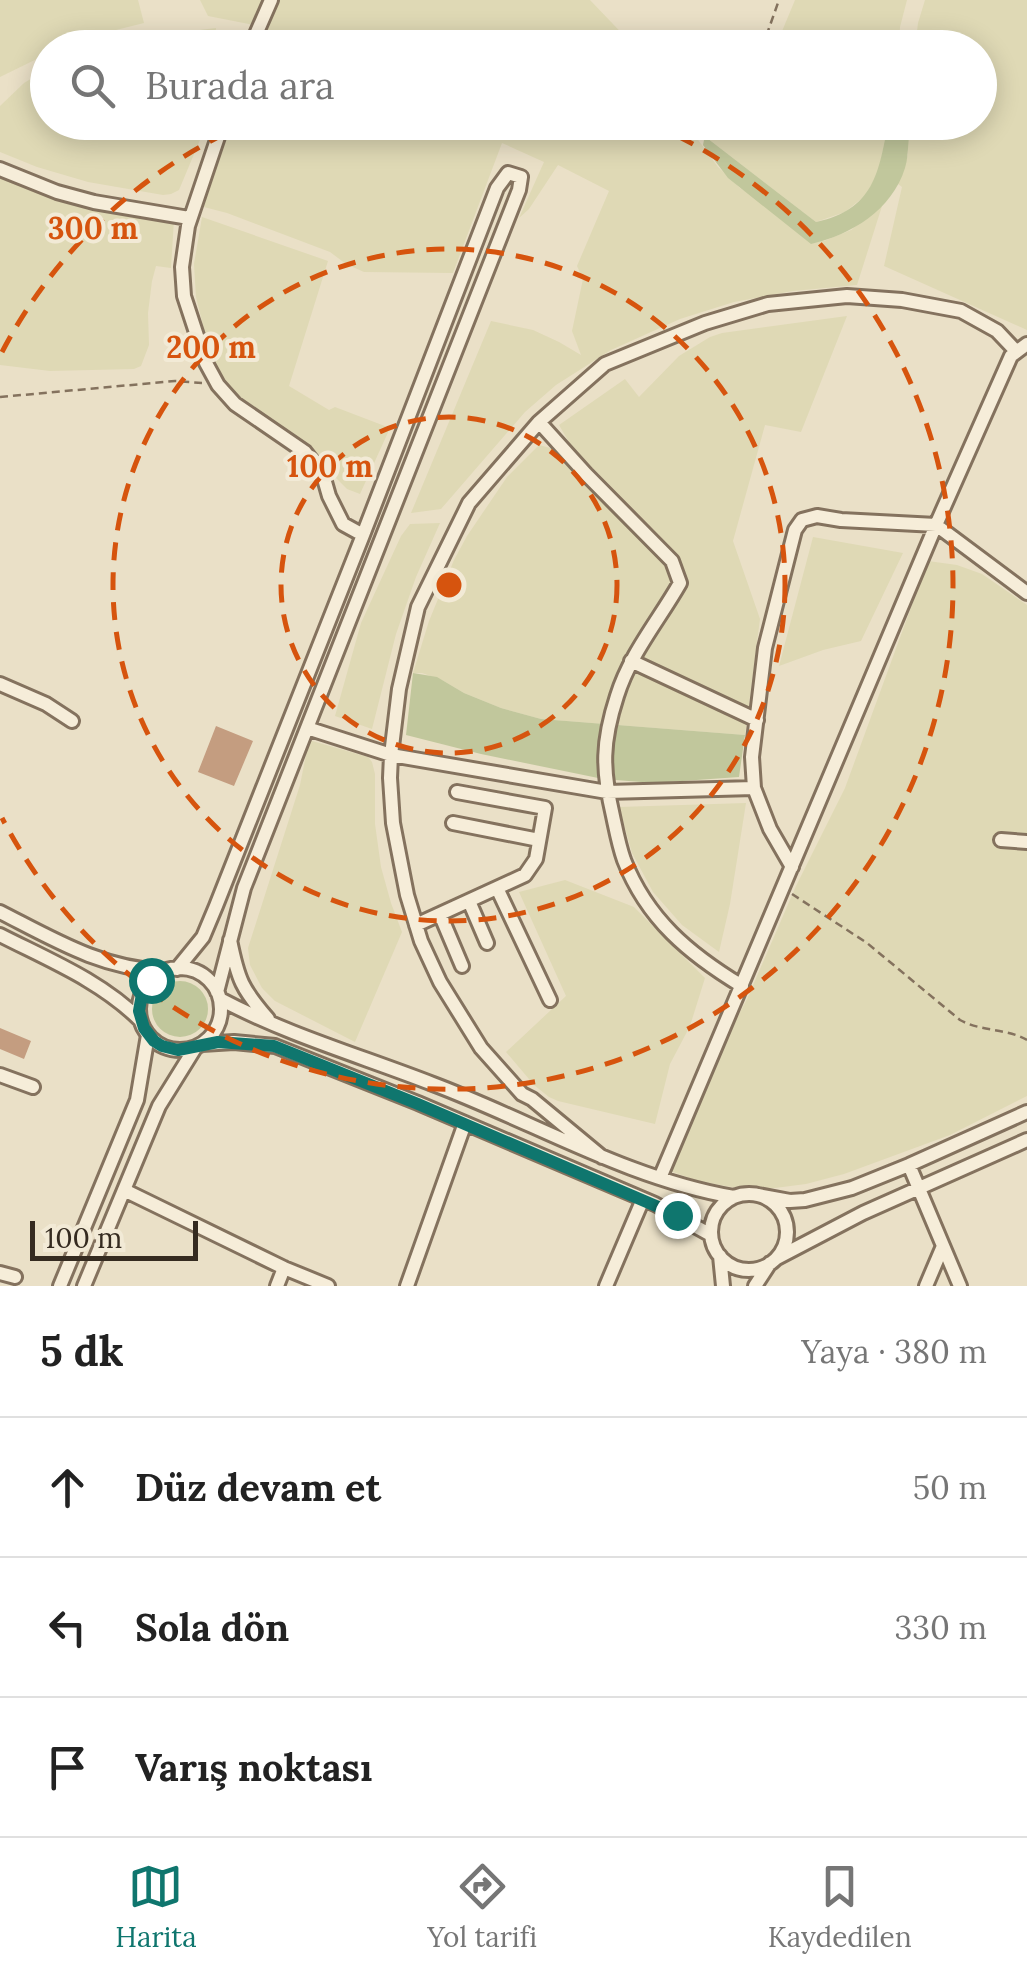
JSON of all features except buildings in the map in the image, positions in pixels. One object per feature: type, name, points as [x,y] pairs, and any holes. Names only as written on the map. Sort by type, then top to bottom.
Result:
[{"type":"street","points":[[258,30],[271,0]]},
{"type":"street","points":[[218,140],[190,218],[182,268],[184,296],[206,363],[218,386],[235,404],[305,452],[323,475],[343,524],[363,535]]},
{"type":"street","points":[[0,169],[94,202],[190,218]]},
{"type":"street","points":[[140,1020],[142,994],[151,980],[171,970],[203,937],[497,188],[508,172],[521,177],[518,190],[244,888],[218,995]]},
{"type":"street","points":[[602,1157],[522,1094],[481,1048],[440,982],[416,925],[401,870],[390,789],[399,689],[418,607],[469,503],[539,422],[605,364],[704,323],[768,304],[847,296],[961,310],[1021,347],[1011,356],[936,526],[660,1178]]},
{"type":"street","points":[[539,422],[672,561],[680,583],[630,662],[617,695],[603,752],[607,792],[622,856],[649,906],[690,952],[742,986]]},
{"type":"street","points":[[792,867],[770,829],[754,788],[752,758],[765,648],[795,530],[802,520],[818,516],[936,526],[1027,593]]},
{"type":"street","points":[[630,662],[757,720]]},
{"type":"street","points":[[1,687],[46,704],[72,722]]},
{"type":"street","points":[[308,728],[370,750],[607,792],[754,788]]},
{"type":"street","points":[[416,925],[529,870],[536,859],[545,808],[457,792]]},
{"type":"street","points":[[453,823],[539,840]]},
{"type":"street","points":[[1001,840],[1027,842]]},
{"type":"street","points":[[496,888],[550,1000]]},
{"type":"street","points":[[469,901],[487,944]]},
{"type":"street","points":[[0,912],[97,960],[125,968],[199,973],[218,995],[221,1008],[218,1024],[159,1106],[84,1286]]},
{"type":"street","points":[[440,914],[462,966]]},
{"type":"street","points":[[230,937],[245,992],[273,1025]]},
{"type":"street","points":[[2,941],[92,982],[140,1020],[154,1041],[170,1049],[234,1042],[274,1046],[642,1199],[711,1235]]},
{"type":"street","points":[[218,995],[300,1037],[436,1084],[602,1157],[698,1190],[734,1197],[750,1194],[805,1200],[852,1188],[1027,1112]]},
{"type":"street","points":[[60,1286],[136,1100],[148,1035]]},
{"type":"street","points":[[0,1075],[33,1087]]},
{"type":"street","points":[[515,1119],[523,1106],[522,1094]]},
{"type":"street","points":[[407,1286],[465,1123]]},
{"type":"street","points":[[720,1256],[740,1268],[756,1269],[816,1236],[1027,1140]]},
{"type":"street","points":[[909,1166],[960,1286]]},
{"type":"street","points":[[124,1190],[328,1286]]},
{"type":"street","points":[[755,1286],[787,1236],[786,1221],[778,1207],[758,1195]]},
{"type":"street","points":[[723,1286],[720,1256],[711,1235],[717,1212],[734,1197]]},
{"type":"street","points":[[606,1286],[642,1199]]},
{"type":"street","points":[[926,1286],[943,1246]]},
{"type":"street","points":[[277,1286],[284,1268]]},
{"type":"street","points":[[0,1273],[15,1276]]},
{"type":"path","points":[[768,30],[779,0]]},
{"type":"path","points":[[0,397],[182,380],[218,386]]},
{"type":"path","points":[[783,888],[867,944],[960,1020],[982,1030],[1017,1034],[1027,1040]]},
{"type":"shaded area","points":[[0,0],[138,0],[144,23],[116,30],[30,30],[30,62],[0,77]]},
{"type":"shaded area","points":[[200,0],[264,0],[254,25],[208,16]]},
{"type":"shaded area","points":[[276,0],[590,0],[619,30],[264,30]]},
{"type":"shaded area","points":[[795,0],[907,0],[900,30],[782,30]]},
{"type":"shaded area","points":[[925,0],[1027,0],[1027,330],[884,266],[908,140],[997,140],[997,30],[917,30]]},
{"type":"shaded area","points":[[30,79],[30,140],[200,140],[179,190],[163,195],[88,182],[0,152],[0,106]]},
{"type":"shaded area","points":[[222,140],[698,140],[740,188],[824,241],[851,230],[882,206],[857,285],[734,302],[680,319],[611,350],[556,385],[525,412],[441,509],[411,513],[491,321],[533,330],[581,355],[572,331],[583,279],[577,266],[609,191],[558,165],[519,218],[544,162],[502,143],[453,273],[364,272],[330,252],[200,206]]},
{"type":"shaded area","points":[[710,140],[885,140],[879,171],[866,195],[845,212],[816,222]]},
{"type":"shaded area","points":[[0,177],[57,197],[174,220],[171,268],[156,266],[152,281],[149,345],[141,366],[50,371],[0,365]]},
{"type":"shaded area","points":[[202,217],[328,261],[289,386],[329,410],[335,407],[390,428],[360,494],[347,489],[309,451],[244,407],[223,384],[212,362],[196,297],[194,264]]},
{"type":"shaded area","points":[[847,316],[801,432],[765,425],[733,541],[760,619],[745,735],[541,719],[501,708],[442,680],[413,673],[454,560],[507,477],[539,445],[554,449],[568,464],[577,456],[559,425],[625,379],[639,397],[679,356],[710,337]]},
{"type":"shaded area","points":[[440,523],[396,634],[372,729],[335,716],[361,623],[401,536],[410,524]]},
{"type":"shaded area","points":[[813,537],[903,553],[861,641],[779,666]]},
{"type":"shaded area","points":[[928,561],[982,574],[1027,605],[1027,1096],[950,1135],[806,1184],[737,1188],[698,1181],[659,1167],[747,999],[796,886],[845,788]]},
{"type":"shaded area","points":[[309,740],[368,757],[372,762],[381,867],[402,932],[355,1042],[275,1001],[262,988],[250,965],[248,948],[300,785]]},
{"type":"shaded area","points":[[746,803],[719,952],[682,925],[653,892],[632,853],[619,807]]},
{"type":"shaded area","points":[[565,880],[634,907],[705,978],[690,1026],[670,1064],[655,1124],[549,1097],[506,1052],[566,996],[519,892]]},
{"type":"green space","points":[[704,140],[710,140],[816,222],[835,216],[862,198],[877,173],[884,140],[908,140],[899,183],[880,208],[855,227],[811,244],[728,178],[703,145]]},
{"type":"green space","points":[[413,673],[437,677],[501,708],[541,719],[745,735],[739,777],[654,783],[603,779],[406,735]]},
{"type":"green space","points":[[180,981],[200,989],[208,1009],[200,1029],[180,1037],[160,1029],[152,1009],[160,989]]},
{"type":"route","points":[[151,980],[142,994],[140,1020],[162,1046],[178,1050],[218,1042],[274,1046],[677,1215]]}]
